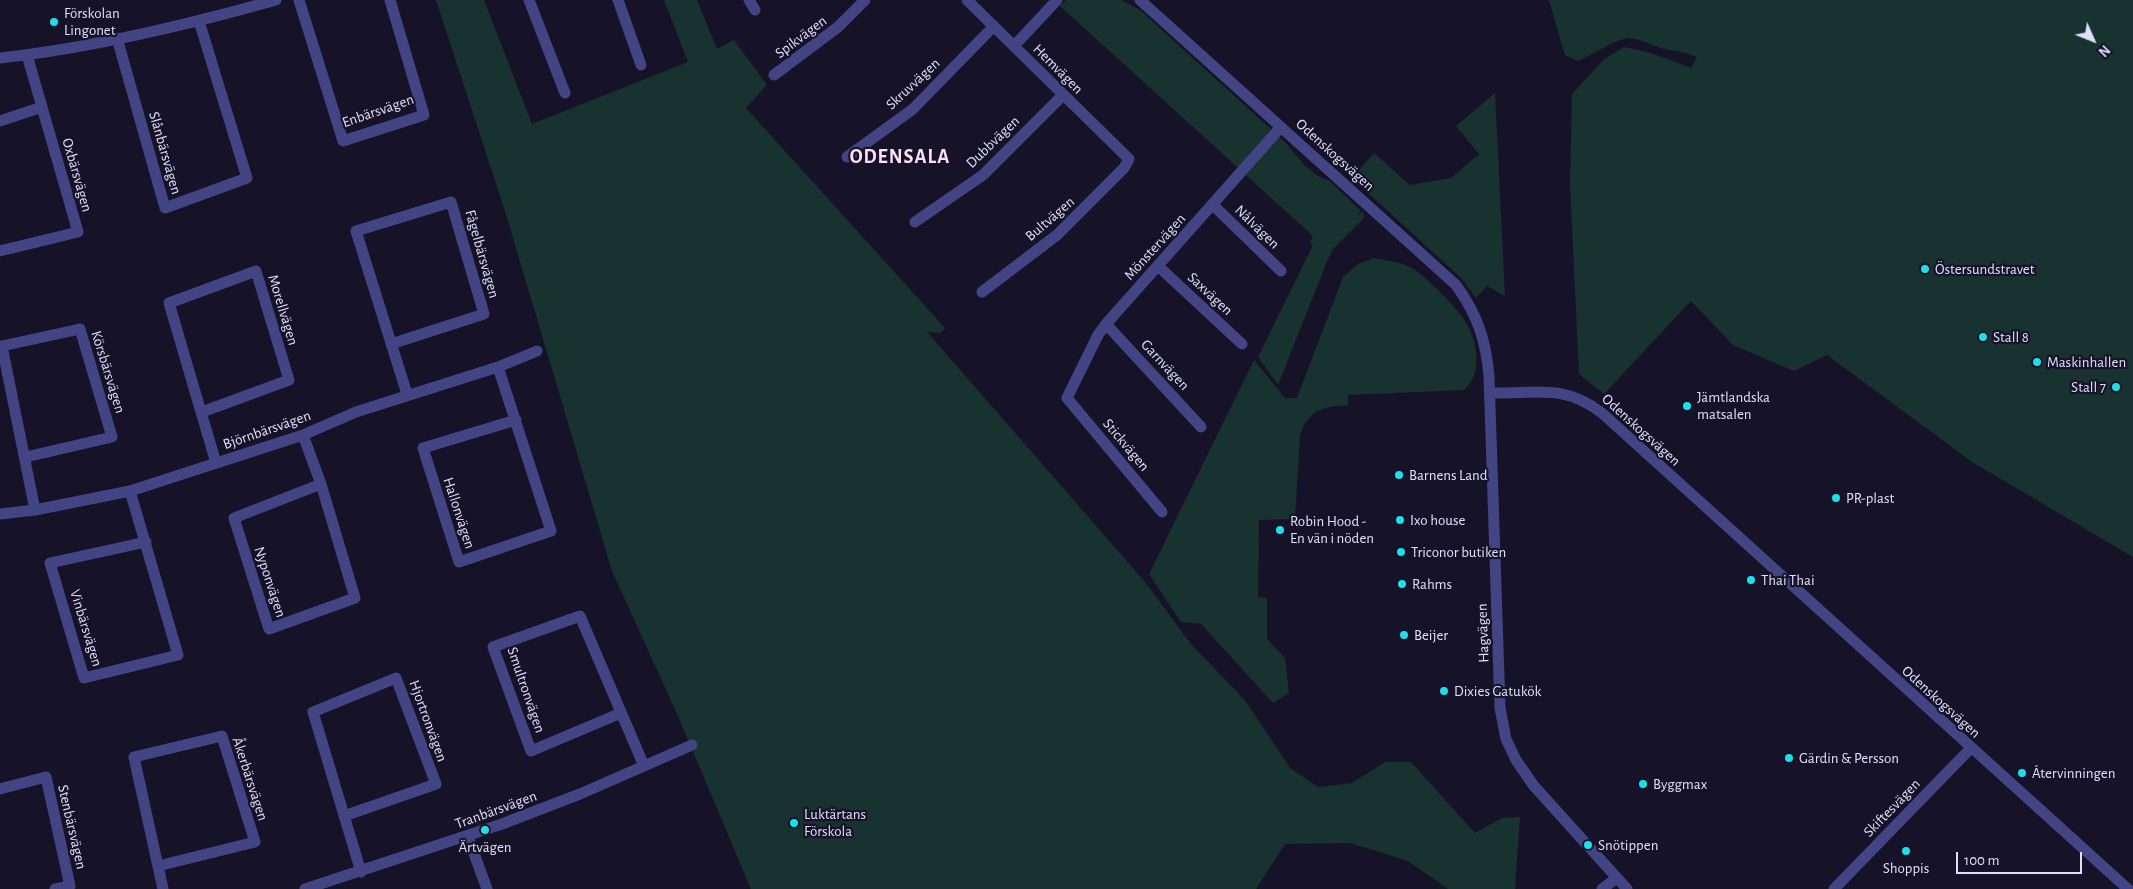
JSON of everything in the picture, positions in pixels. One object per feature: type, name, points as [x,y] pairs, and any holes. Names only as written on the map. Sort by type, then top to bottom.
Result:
[{"type":"street","points":[[0,58],[27,55],[199,21],[276,0]]},
{"type":"street","name":"Enbärsvägen","points":[[299,0],[343,141],[424,115],[390,0]]},
{"type":"street","points":[[529,0],[565,93]]},
{"type":"street","points":[[618,0],[641,65]]},
{"type":"street","points":[[750,0],[755,10]]},
{"type":"street","name":"Spikvägen","points":[[774,75],[838,28],[865,0]]},
{"type":"street","name":"Hemvägen","points":[[967,0],[1129,159]]},
{"type":"street","points":[[1014,46],[1058,0]]},
{"type":"street","name":"Odenskogsvägen","points":[[1140,0],[1456,285],[1477,318],[1484,337],[1490,393],[1556,392],[1576,396],[1590,404],[1970,749],[2057,823],[2128,889]]},
{"type":"street","name":"Slånbärsvägen","points":[[117,38],[165,208],[247,178],[199,21]]},
{"type":"street","name":"Skruvvägen","points":[[847,157],[913,109],[994,26]]},
{"type":"street","name":"Oxbärsvägen","points":[[0,250],[78,232],[27,55]]},
{"type":"street","name":"Dubbvägen","points":[[915,222],[983,175],[1063,95]]},
{"type":"street","points":[[0,121],[42,107]]},
{"type":"street","name":"Mönstervägen","points":[[1067,398],[1098,335],[1106,324],[1281,127]]},
{"type":"street","name":"Bultvägen","points":[[982,292],[1057,235],[1124,168],[1129,159]]},
{"type":"street","name":"Fågelbärsvägen","points":[[391,344],[484,314],[451,202],[356,231],[391,344],[407,394]]},
{"type":"street","name":"Nålvägen","points":[[1212,205],[1281,271]]},
{"type":"street","name":"Saxvägen","points":[[1158,266],[1242,344]]},
{"type":"street","name":"Morellvägen","points":[[202,412],[289,380],[256,271],[169,303],[216,463]]},
{"type":"street","name":"Garnvägen","points":[[1106,324],[1201,427]]},
{"type":"street","name":"Körsbärsvägen","points":[[26,457],[112,437],[80,329],[2,346],[26,457],[35,510]]},
{"type":"street","name":"Björnbärsvägen","points":[[0,514],[35,510],[130,491],[303,435],[356,412],[407,394],[498,367],[537,351]]},
{"type":"street","name":"Hallonvägen","points":[[498,367],[516,420],[551,531],[459,562],[423,448],[516,420]]},
{"type":"street","name":"Hagvägen","points":[[1490,393],[1500,708],[1506,738],[1516,760],[1534,786],[1627,889]]},
{"type":"street","name":"Stickvägen","points":[[1067,398],[1162,512]]},
{"type":"street","name":"Nyponvägen","points":[[303,435],[321,484],[355,598],[269,629],[234,518],[321,484]]},
{"type":"street","name":"Vinbärsvägen","points":[[130,491],[146,542],[178,655],[84,678],[50,563],[146,542]]},
{"type":"street","name":"Smultronvägen","points":[[621,713],[531,751],[493,647],[580,616],[644,766]]},
{"type":"street","name":"Hjortronvägen","points":[[344,816],[436,784],[396,678],[313,712],[344,816],[361,872]]},
{"type":"street","name":"Åkerbärsvägen","points":[[158,866],[255,842],[222,736],[134,757],[163,889]]},
{"type":"street","name":"Tranbärsvägen","points":[[305,889],[468,837],[580,794],[692,746]]},
{"type":"street","name":"Skiftesvägen","points":[[1834,889],[1970,749]]},
{"type":"street","name":"Stenbärsvägen","points":[[0,789],[46,777],[70,886],[55,889]]},
{"type":"street","points":[[468,837],[487,889]]},
{"type":"street","points":[[1602,889],[1617,878]]},
{"type":"green space","points":[[436,0],[484,0],[532,124],[688,62],[664,0],[697,0],[717,49],[734,40],[767,85],[746,108],[945,328],[941,333],[927,332],[1146,583],[1191,644],[1244,699],[1290,768],[1318,787],[1352,783],[1385,762],[1411,762],[1475,833],[1502,818],[1520,817],[1515,889],[1448,889],[1408,861],[1350,843],[1285,844],[1256,889],[751,889],[678,716],[612,571],[505,211]]},
{"type":"green space","points":[[1066,0],[1121,0],[1140,10],[1286,143],[1304,165],[1318,176],[1330,181],[1361,211],[1357,216],[1363,211],[1364,218],[1333,249],[1328,259],[1278,385],[1258,357],[1313,245],[1310,243],[1313,236],[1060,6]]},
{"type":"green space","name":"Östersundstravet","points":[[1546,0],[2133,0],[2133,557],[1972,462],[1827,355],[1794,371],[1733,345],[1691,301],[1604,394],[1579,374],[1570,185],[1572,94],[1604,59],[1624,47],[1658,56],[1691,68],[1697,57],[1625,38],[1578,61],[1565,55],[1549,1]]},
{"type":"green space","points":[[1495,93],[1505,296],[1487,286],[1476,298],[1462,279],[1352,178],[1374,153],[1410,185],[1451,178],[1479,154],[1456,126]]},
{"type":"green space","points":[[1374,258],[1401,263],[1411,267],[1452,304],[1468,326],[1474,342],[1476,368],[1470,384],[1464,390],[1348,395],[1348,405],[1318,411],[1304,426],[1300,435],[1295,519],[1259,520],[1258,597],[1267,598],[1267,639],[1285,658],[1289,693],[1273,703],[1201,624],[1181,622],[1149,574],[1254,360],[1285,398],[1297,398],[1343,277],[1358,264]]},
{"type":"place","name":"Förskolan Lingonet","points":[[54,22]]},
{"type":"place","name":"Östersundstravet","points":[[1925,269]]},
{"type":"place","name":"Stall 8","points":[[1983,337]]},
{"type":"place","name":"Maskinhallen","points":[[2037,362]]},
{"type":"place","name":"Stall 7","points":[[2116,387]]},
{"type":"place","name":"Jämtlandska matsalen","points":[[1687,406]]},
{"type":"place","name":"Barnens Land","points":[[1399,475]]},
{"type":"place","name":"PR-plast","points":[[1836,498]]},
{"type":"place","name":"Ixo house","points":[[1400,520]]},
{"type":"place","name":"Robin Hood - En vän i nöden","points":[[1280,530]]},
{"type":"place","name":"Triconor butiken","points":[[1401,552]]},
{"type":"place","name":"Thai Thai","points":[[1751,580]]},
{"type":"place","name":"Rahms","points":[[1402,584]]},
{"type":"place","name":"Beijer","points":[[1404,635]]},
{"type":"place","name":"Dixies Gatukök","points":[[1444,691]]},
{"type":"place","name":"Gärdin & Persson","points":[[1789,758]]},
{"type":"place","name":"Återvinningen","points":[[2022,773]]},
{"type":"place","name":"Byggmax","points":[[1643,784]]},
{"type":"place","name":"Luktärtans Förskola","points":[[794,823]]},
{"type":"place","name":"Ärtvägen","points":[[485,830]]},
{"type":"place","name":"Snötippen","points":[[1588,845]]},
{"type":"place","name":"Shoppis","points":[[1906,851]]},
{"type":"district","name":"ODENSALA","points":[[900,157]]}]
